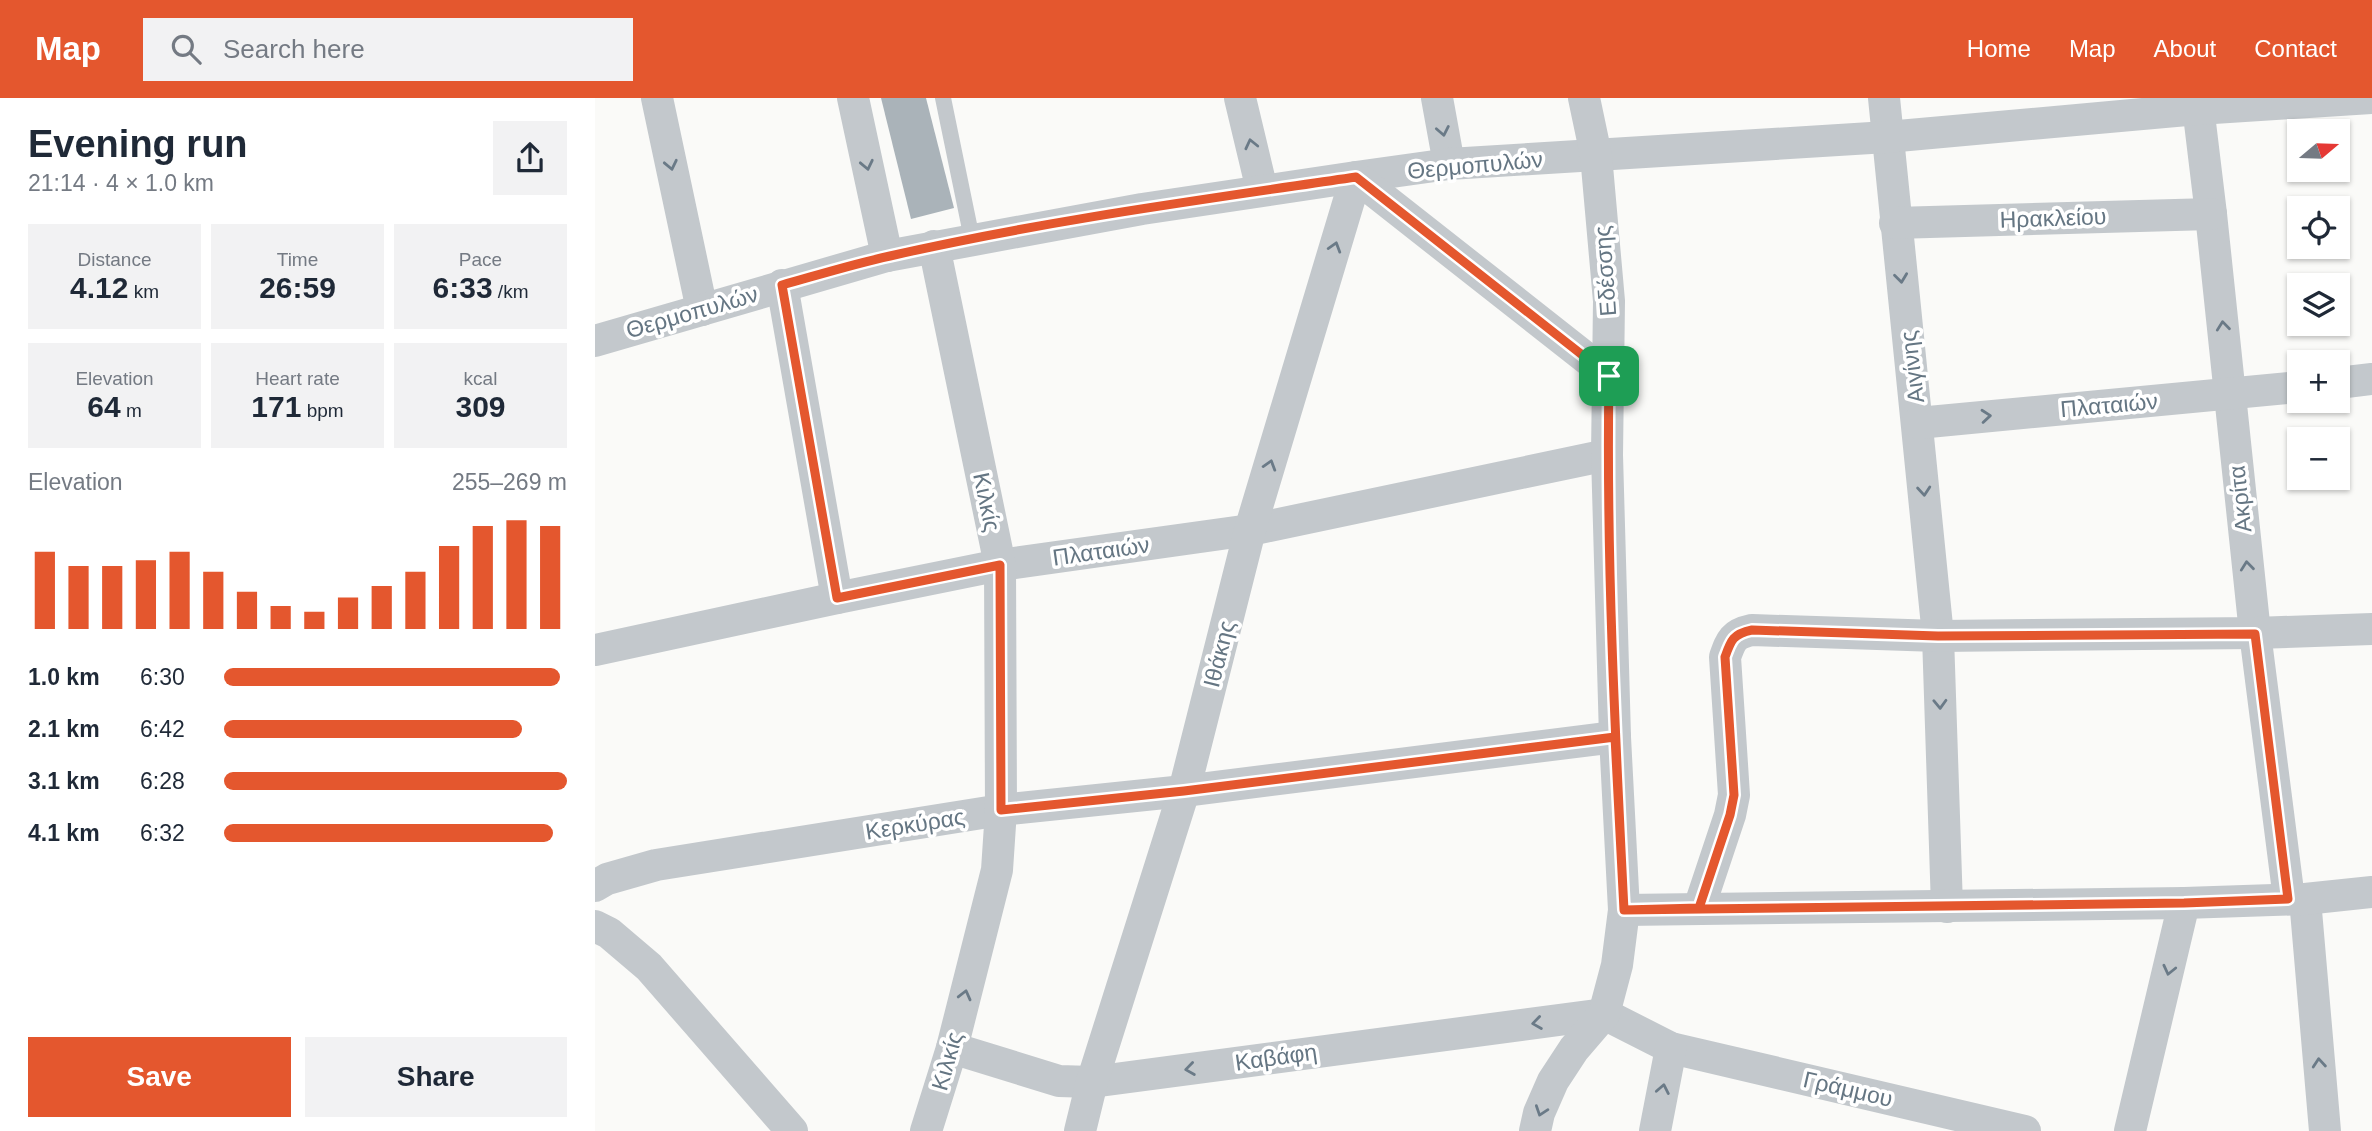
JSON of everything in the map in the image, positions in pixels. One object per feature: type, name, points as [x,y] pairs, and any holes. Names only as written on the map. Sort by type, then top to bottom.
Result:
[{"type":"street","points":[[657,98],[702,310]]},
{"type":"street","points":[[853,98],[887,256]]},
{"type":"street","points":[[1240,98],[1262,190]]},
{"type":"street","points":[[1437,98],[1449,164]]},
{"type":"street","name":"Εδέσσης","points":[[1535,1131],[1553,1080],[1574,1049],[1604,1014],[1617,965],[1624,910],[1615,737],[1607,455],[1609,301],[1596,155],[1584,98]]},
{"type":"street","name":"Αιγίνης","points":[[1884,98],[1938,636],[1947,907]]},
{"type":"street","name":"Θερμοπυλών","points":[[595,341],[782,285],[934,246],[1262,190],[1449,164],[1887,137],[2197,104],[2372,98]]},
{"type":"street","name":"Ακρίτα","points":[[2197,104],[2255,634],[2297,899],[2325,1131]]},
{"type":"street","points":[[1356,177],[1609,376]]},
{"type":"street","name":"Ιθάκης","points":[[1080,1131],[1092,1082],[1184,791],[1250,530],[1356,177]]},
{"type":"street","name":"Ηρακλείου","points":[[1895,223],[2211,214]]},
{"type":"street","name":"Κιλκίς","points":[[926,1131],[952,1048],[997,870],[1001,810],[1000,565],[934,246]]},
{"type":"street","points":[[782,285],[837,598]]},
{"type":"street","points":[[2350,382],[2372,379]]},
{"type":"street","name":"Πλαταιών","points":[[1918,423],[2287,388]]},
{"type":"street","name":"Πλαταιών","points":[[595,650],[1000,565],[1250,530],[1607,455]]},
{"type":"street","points":[[1699,908],[1734,795],[1725,657],[1731,642],[1739,633],[1752,630],[1938,636],[2255,634],[2372,629]]},
{"type":"street","name":"Κερκύρας","points":[[595,886],[607,879],[656,865],[1001,810],[1184,791],[1615,737]]},
{"type":"street","points":[[1624,910],[2184,903],[2297,899],[2372,892]]},
{"type":"street","points":[[2130,1131],[2184,903]]},
{"type":"street","points":[[595,926],[609,933],[649,967],[792,1131]]},
{"type":"street","points":[[1604,1014],[1671,1048],[1655,1131]]},
{"type":"street","name":"Καβάφη","points":[[952,1048],[1059,1081],[1092,1082],[1604,1014]]},
{"type":"street","name":"Γράμμου","points":[[1671,1048],[2025,1131]]},
{"type":"lane","points":[[943,98],[972,239]]},
{"type":"building","points":[[881,98],[926,98],[954,208],[911,219]]},
{"type":"route","points":[[1609,376],[1356,177],[1142,209],[972,239],[887,256],[782,285],[837,598],[1000,565],[1001,810],[1184,791],[1615,737],[1624,910],[1947,907],[2288,899],[2255,634],[1938,636],[1752,630],[1739,633],[1731,642],[1725,657],[1734,795],[1699,908],[1624,910],[1620,824],[1615,737],[1607,455],[1609,376]]}]
